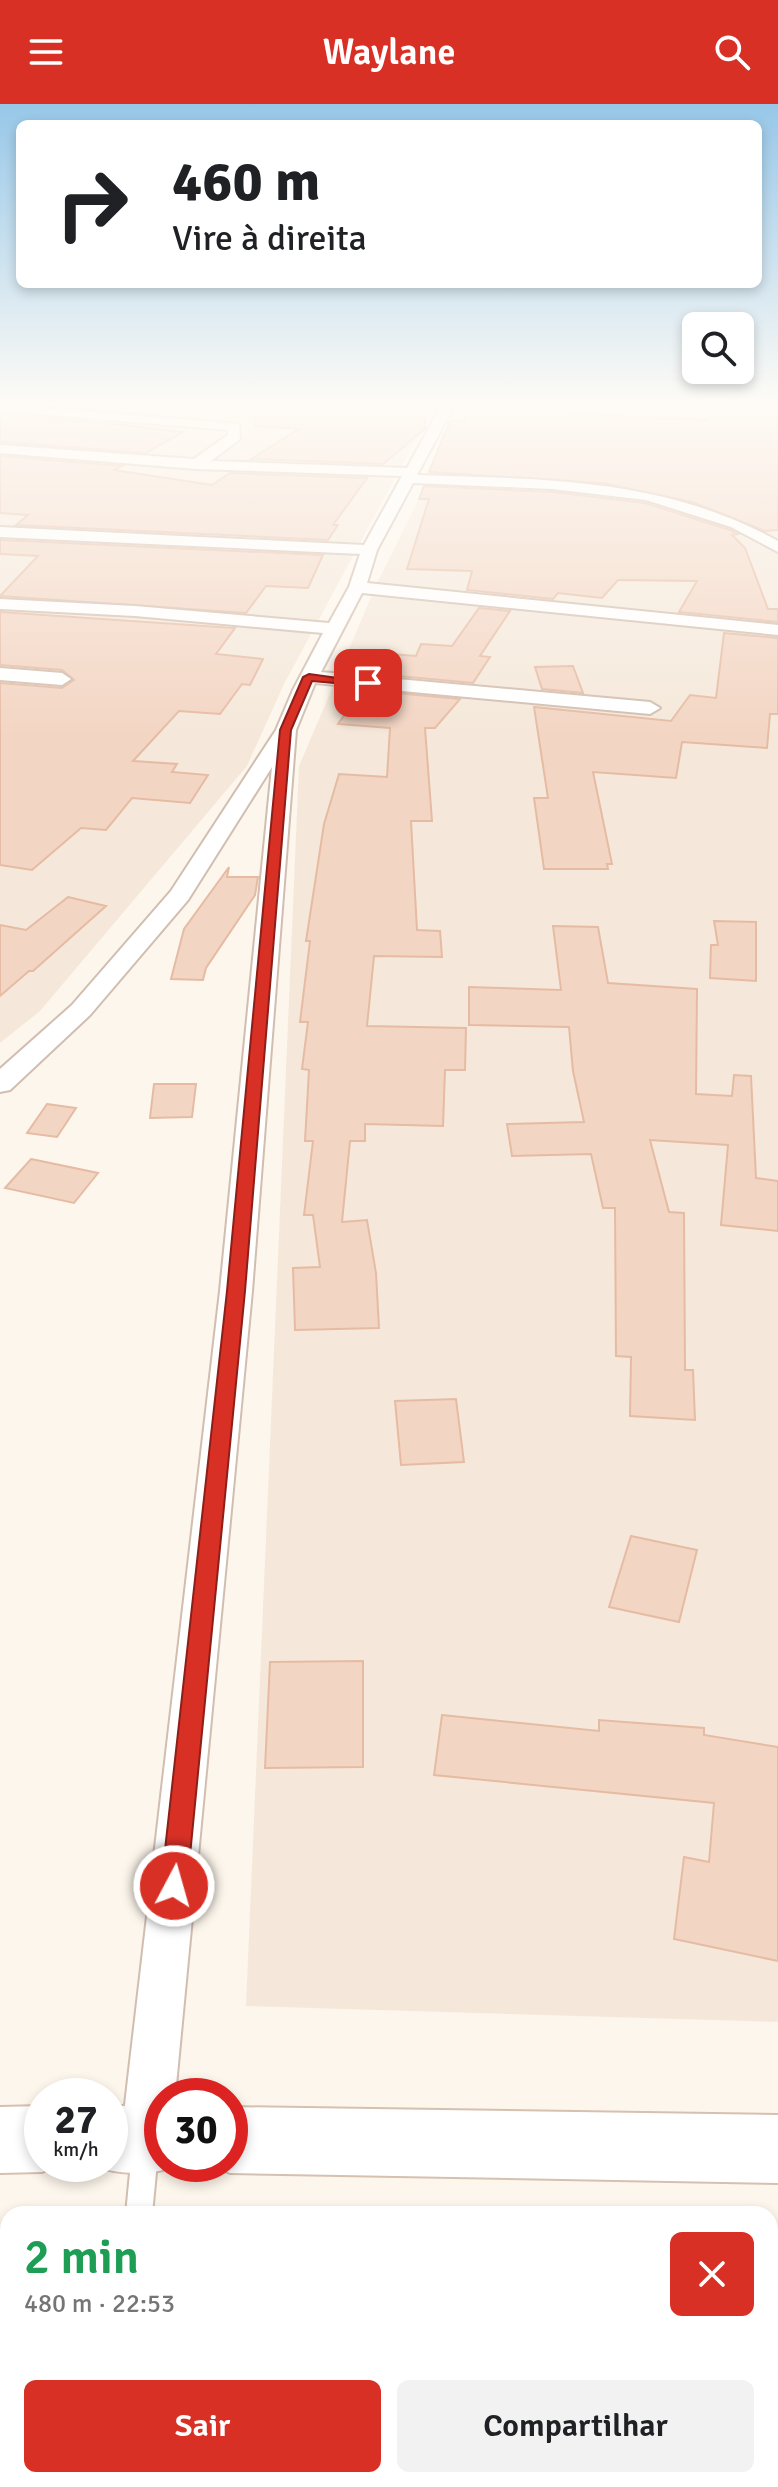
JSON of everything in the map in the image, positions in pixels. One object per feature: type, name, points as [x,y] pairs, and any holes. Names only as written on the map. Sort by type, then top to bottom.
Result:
[{"type":"street","points":[[0,1084],[81,1010],[180,895],[286,730],[309,677],[357,587],[369,550],[388,515]]},
{"type":"street","points":[[714,515],[778,547]]},
{"type":"street","points":[[0,532],[369,550]]},
{"type":"street","points":[[357,587],[778,630]]},
{"type":"street","points":[[0,604],[135,611],[334,629]]},
{"type":"street","points":[[0,674],[62,679]]},
{"type":"street","points":[[309,677],[650,708]]},
{"type":"street","points":[[139,2139],[236,1291],[286,730]]},
{"type":"street","points":[[0,2140],[24,2139]]},
{"type":"street","points":[[248,2140],[778,2149]]},
{"type":"lane","points":[[139,2139],[139,2206]]},
{"type":"shaded area","points":[[0,515],[375,515],[284,684],[247,766],[40,1011],[0,1043]]},
{"type":"shaded area","points":[[411,515],[778,515],[778,2022],[246,2006],[299,766],[378,581]]},
{"type":"building","points":[[28,515],[340,515],[333,525],[338,525],[328,540],[16,525]]},
{"type":"building","points":[[424,515],[683,515],[738,534],[732,535],[745,548],[768,609],[778,609],[778,622],[679,612],[697,581],[618,580],[602,598],[558,593],[553,599],[467,590],[472,571],[407,569]]},
{"type":"building","points":[[725,515],[778,515],[778,530],[765,531]]},
{"type":"building","points":[[0,540],[323,555],[308,588],[266,586],[246,613],[0,596],[38,556],[0,554]]},
{"type":"building","points":[[479,608],[510,611],[480,656],[490,657],[473,683],[376,674],[391,654],[416,656],[421,644],[452,646]]},
{"type":"building","points":[[0,612],[235,628],[216,654],[263,659],[250,685],[242,684],[220,714],[179,711],[133,761],[177,764],[172,772],[208,775],[190,803],[132,798],[106,830],[81,828],[32,870],[0,865],[0,683],[62,688],[74,680],[62,670],[0,665]]},
{"type":"building","points":[[724,633],[778,638],[778,714],[770,714],[767,748],[682,742],[676,778],[593,772],[612,864],[607,864],[608,869],[544,869],[534,798],[548,798],[534,707],[671,721],[690,695],[716,698]]},
{"type":"building","points":[[573,666],[583,693],[542,689],[535,667]]},
{"type":"building","points":[[363,690],[460,699],[435,728],[425,728],[432,821],[411,821],[417,930],[440,931],[442,957],[374,956],[367,1026],[466,1028],[465,1070],[445,1070],[443,1126],[365,1124],[365,1141],[350,1141],[342,1222],[367,1220],[376,1273],[379,1328],[295,1330],[293,1268],[320,1267],[313,1215],[304,1215],[313,1141],[305,1141],[309,1070],[302,1069],[308,1022],[300,1022],[310,941],[306,941],[324,824],[339,774],[387,777],[390,728],[338,724]]},
{"type":"building","points":[[229,867],[227,877],[258,877],[255,895],[206,968],[203,980],[171,979],[184,929]]},
{"type":"building","points":[[68,897],[106,906],[0,996],[0,925],[26,930]]},
{"type":"building","points":[[714,921],[756,922],[756,981],[710,978],[711,945],[718,945]]},
{"type":"building","points":[[553,926],[598,927],[608,983],[697,989],[696,1094],[732,1096],[734,1075],[751,1076],[756,1178],[778,1181],[778,1231],[721,1225],[728,1145],[650,1140],[669,1212],[684,1213],[685,1370],[693,1370],[695,1420],[630,1416],[631,1357],[616,1356],[615,1208],[603,1208],[591,1154],[512,1156],[507,1124],[584,1122],[573,1071],[569,1027],[469,1025],[469,987],[561,990]]},
{"type":"building","points":[[154,1084],[196,1084],[192,1117],[150,1118]]},
{"type":"building","points":[[47,1104],[76,1108],[57,1137],[27,1133]]},
{"type":"building","points":[[31,1159],[98,1173],[74,1203],[5,1188]]},
{"type":"building","points":[[456,1399],[464,1462],[401,1465],[395,1401]]},
{"type":"building","points":[[631,1536],[697,1550],[679,1622],[609,1607]]},
{"type":"building","points":[[363,1661],[363,1767],[265,1768],[270,1662]]},
{"type":"building","points":[[442,1715],[599,1731],[599,1720],[704,1728],[704,1735],[778,1747],[778,1961],[674,1939],[684,1857],[709,1862],[714,1803],[434,1775]]},
{"type":"route","points":[[174,1886],[236,1291],[286,730],[309,677],[368,683]]}]
